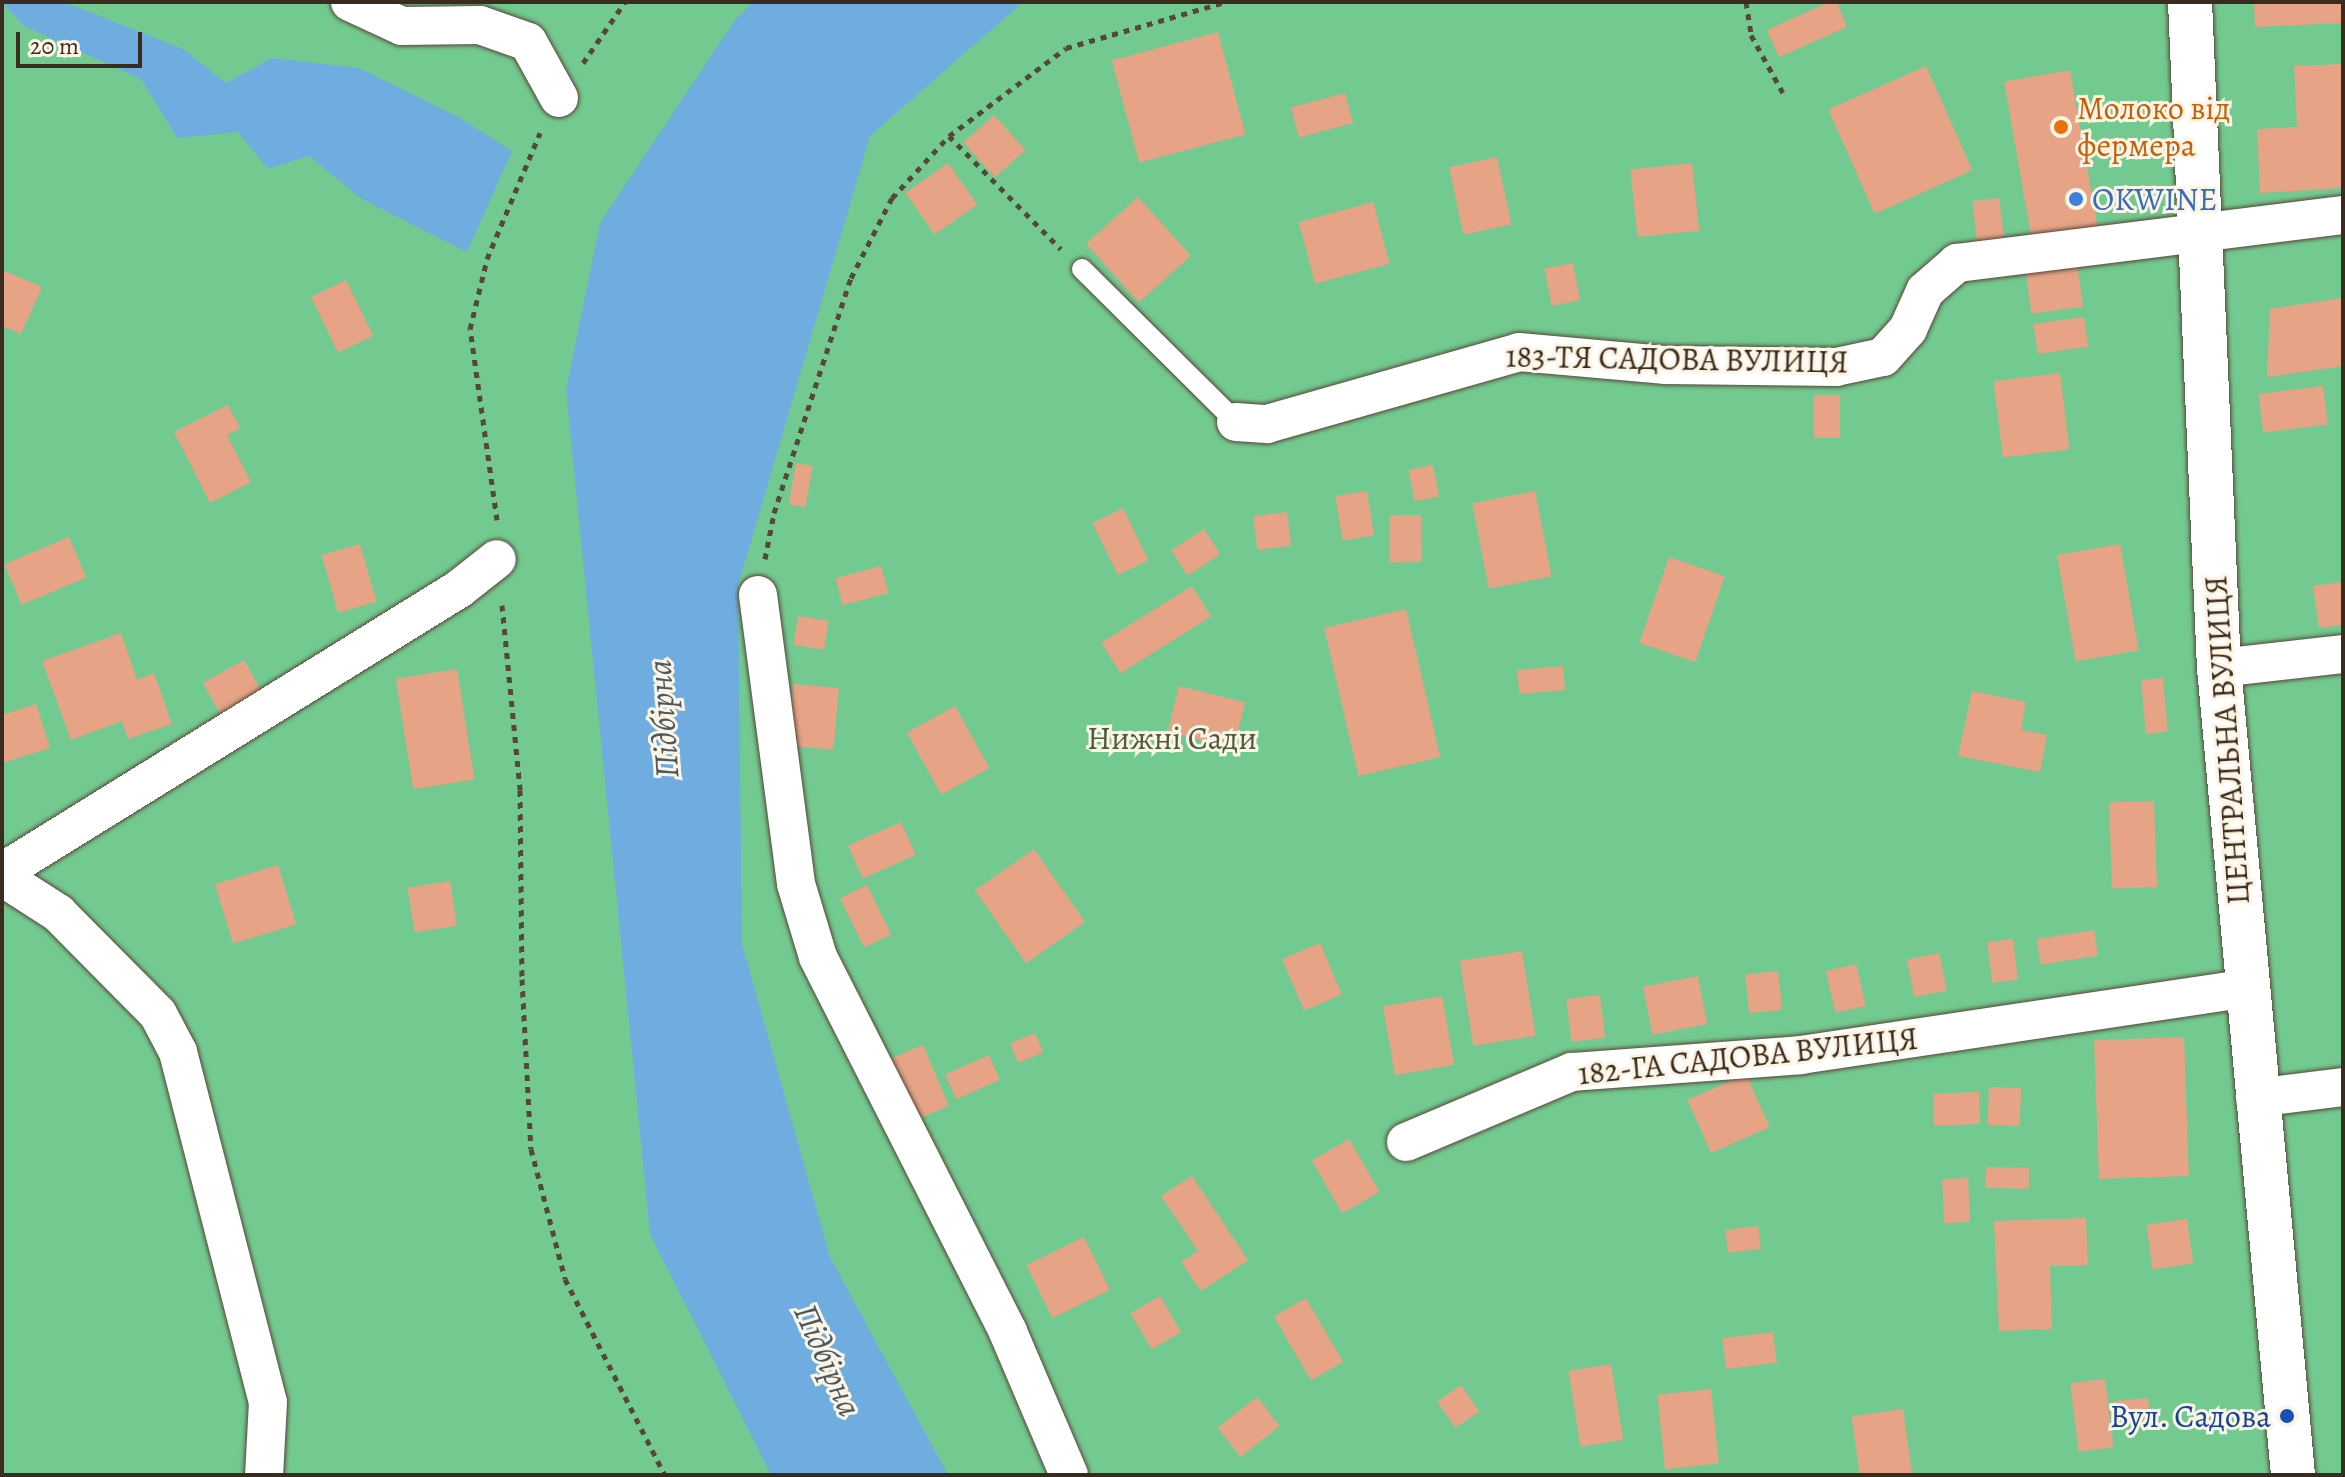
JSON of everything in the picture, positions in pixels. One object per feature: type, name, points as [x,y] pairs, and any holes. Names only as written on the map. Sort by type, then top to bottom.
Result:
[{"type":"street","points":[[350,2],[402,26],[480,25],[528,42],[559,98]]},
{"type":"street","name":"ЦЕНТРАЛЬНА ВУЛИЦЯ","points":[[2190,2],[2219,668],[2288,1474]]},
{"type":"street","name":"183-ТЯ САДОВА ВУЛИЦЯ","points":[[1236,422],[1267,424],[1519,352],[1666,365],[1836,367],[1883,357],[1908,329],[1925,291],[1957,263],[2199,229],[2343,215]]},
{"type":"street","points":[[264,1475],[268,1402],[178,1052],[158,1014],[58,913],[2,875],[459,589],[497,559]]},
{"type":"street","points":[[758,595],[796,884],[818,957],[1008,1332],[1069,1475]]},
{"type":"street","points":[[2219,668],[2343,654]]},
{"type":"street","name":"182-ГА САДОВА ВУЛИЦЯ","points":[[1406,1142],[1572,1072],[1801,1055],[2245,989]]},
{"type":"street","points":[[2255,1098],[2343,1087]]},
{"type":"lane","name":"183-ТЯ САДОВА ВУЛИЦЯ","points":[[1082,269],[1236,422]]},
{"type":"path","points":[[625,2],[559,98],[487,259],[470,329],[497,513],[497,559],[520,790],[522,979],[531,1149],[565,1279],[665,1475]]},
{"type":"path","points":[[758,595],[774,513],[851,278],[892,198],[949,136],[1066,48],[1225,2]]},
{"type":"path","points":[[1746,2],[1751,35],[1783,93]]},
{"type":"path","points":[[949,136],[1082,269]]},
{"type":"green space","name":"Нижні Сади","points":[[2,2],[2343,2],[2343,1475],[2,1475]]},
{"type":"water","points":[[2,2],[62,2],[82,9],[183,49],[226,83],[272,58],[359,68],[460,118],[512,151],[467,252],[362,199],[309,156],[268,169],[238,132],[177,138],[141,79],[24,26]]},
{"type":"water","name":"Підбірна","points":[[753,2],[1023,2],[870,136],[738,586],[742,944],[830,1257],[948,1475],[771,1475],[650,1234],[566,390],[600,223],[735,20]]},
{"type":"building","points":[[1829,2],[1837,2],[1847,27],[1779,57],[1767,30]]},
{"type":"building","points":[[2254,2],[2341,2],[2343,23],[2255,27]]},
{"type":"building","points":[[1218,32],[1245,134],[1139,163],[1112,60]]},
{"type":"building","points":[[2343,64],[2343,188],[2260,193],[2257,129],[2297,127],[2294,66]]},
{"type":"building","points":[[1926,66],[1972,170],[1875,214],[1828,110]]},
{"type":"building","points":[[2070,70],[2098,230],[2032,241],[2004,82]]},
{"type":"building","points":[[1345,93],[1353,123],[1299,137],[1291,107]]},
{"type":"building","points":[[994,115],[1025,150],[995,177],[964,142]]},
{"type":"building","points":[[1497,157],[1511,224],[1463,235],[1449,167]]},
{"type":"building","points":[[948,163],[977,205],[935,235],[905,193]]},
{"type":"building","points":[[1692,163],[1699,231],[1637,237],[1630,169]]},
{"type":"building","points":[[1138,197],[1191,256],[1139,303],[1086,244]]},
{"type":"building","points":[[1999,198],[2004,240],[1977,243],[1972,201]]},
{"type":"building","points":[[1373,202],[1390,264],[1315,284],[1299,222]]},
{"type":"building","points":[[1573,263],[1580,300],[1552,306],[1545,269]]},
{"type":"building","points":[[2077,264],[2083,307],[2031,314],[2026,271]]},
{"type":"building","points":[[2,270],[42,287],[21,334],[2,326]]},
{"type":"building","points":[[346,280],[373,336],[338,353],[311,297]]},
{"type":"building","points":[[2343,298],[2343,366],[2267,377],[2270,309]]},
{"type":"building","points":[[2084,317],[2088,347],[2038,354],[2033,324]]},
{"type":"building","points":[[2060,373],[2069,449],[2003,458],[1993,381]]},
{"type":"building","points":[[2323,386],[2328,425],[2263,433],[2258,394]]},
{"type":"building","points":[[1814,395],[1840,395],[1840,438],[1814,438]]},
{"type":"building","points":[[228,405],[240,428],[227,435],[251,482],[210,503],[174,432]]},
{"type":"building","points":[[796,463],[813,466],[805,507],[789,504]]},
{"type":"building","points":[[1433,465],[1439,496],[1415,501],[1408,470]]},
{"type":"building","points":[[1367,491],[1374,535],[1342,540],[1335,496]]},
{"type":"building","points":[[1535,491],[1552,576],[1489,589],[1472,503]]},
{"type":"building","points":[[1123,508],[1148,560],[1118,575],[1092,523]]},
{"type":"building","points":[[1287,512],[1291,546],[1257,550],[1253,516]]},
{"type":"building","points":[[1421,515],[1422,562],[1390,563],[1389,516]]},
{"type":"building","points":[[1204,529],[1220,554],[1188,575],[1171,550]]},
{"type":"building","points":[[69,537],[86,578],[22,605],[5,564]]},
{"type":"building","points":[[360,544],[377,602],[338,613],[322,555]]},
{"type":"building","points":[[2120,544],[2139,650],[2076,661],[2057,555]]},
{"type":"building","points":[[1669,557],[1725,576],[1695,662],[1639,643]]},
{"type":"building","points":[[881,566],[888,593],[843,605],[836,578]]},
{"type":"building","points":[[2342,582],[2343,625],[2319,628],[2313,586]]},
{"type":"building","points":[[1192,586],[1211,617],[1120,673],[1101,643]]},
{"type":"building","points":[[1406,609],[1440,757],[1358,776],[1324,628]]},
{"type":"building","points":[[798,616],[829,621],[824,649],[793,645]]},
{"type":"building","points":[[121,633],[137,680],[154,673],[172,724],[128,739],[122,721],[71,740],[42,661]]},
{"type":"building","points":[[244,660],[262,693],[221,716],[203,683]]},
{"type":"building","points":[[1563,666],[1565,690],[1519,694],[1517,670]]},
{"type":"building","points":[[457,669],[475,780],[413,789],[396,679]]},
{"type":"building","points":[[2163,678],[2168,732],[2146,734],[2141,680]]},
{"type":"building","points":[[793,684],[839,688],[833,750],[788,746]]},
{"type":"building","points":[[1179,686],[1245,702],[1234,748],[1168,732]]},
{"type":"building","points":[[1972,691],[2026,702],[2021,730],[2047,735],[2040,772],[1958,756]]},
{"type":"building","points":[[36,704],[50,748],[2,763],[2,715]]},
{"type":"building","points":[[955,706],[989,768],[941,795],[907,733]]},
{"type":"building","points":[[2154,801],[2157,887],[2112,889],[2109,803]]},
{"type":"building","points":[[901,822],[916,855],[863,878],[848,846]]},
{"type":"building","points":[[1034,849],[1085,922],[1026,963],[975,890]]},
{"type":"building","points":[[278,865],[296,924],[233,944],[215,884]]},
{"type":"building","points":[[450,881],[457,925],[415,932],[408,888]]},
{"type":"building","points":[[867,885],[891,934],[864,948],[840,898]]},
{"type":"building","points":[[2094,930],[2098,956],[2041,965],[2037,939]]},
{"type":"building","points":[[2013,939],[2018,980],[1992,983],[1987,942]]},
{"type":"building","points":[[1320,943],[1342,995],[1304,1011],[1282,959]]},
{"type":"building","points":[[1522,951],[1535,1036],[1473,1046],[1460,961]]},
{"type":"building","points":[[1939,953],[1947,990],[1915,997],[1907,960]]},
{"type":"building","points":[[1856,964],[1866,1006],[1835,1013],[1826,971]]},
{"type":"building","points":[[1778,971],[1782,1010],[1749,1013],[1745,974]]},
{"type":"building","points":[[1698,976],[1707,1024],[1652,1035],[1643,987]]},
{"type":"building","points":[[1600,995],[1605,1038],[1571,1042],[1566,999]]},
{"type":"building","points":[[1442,996],[1454,1065],[1395,1075],[1383,1006]]},
{"type":"building","points":[[1035,1033],[1043,1052],[1018,1063],[1010,1044]]},
{"type":"building","points":[[2184,1037],[2189,1176],[2099,1179],[2094,1040]]},
{"type":"building","points":[[923,1045],[949,1106],[909,1123],[883,1062]]},
{"type":"building","points":[[989,1055],[1000,1080],[956,1099],[945,1075]]},
{"type":"building","points":[[1746,1074],[1770,1127],[1711,1153],[1688,1100]]},
{"type":"building","points":[[1989,1087],[2021,1088],[2020,1126],[1988,1125]]},
{"type":"building","points":[[1979,1092],[1980,1124],[1934,1126],[1933,1094]]},
{"type":"building","points":[[1349,1139],[1380,1192],[1342,1213],[1312,1160]]},
{"type":"building","points":[[1986,1167],[2029,1168],[2029,1189],[1986,1188]]},
{"type":"building","points":[[1192,1176],[1248,1260],[1201,1291],[1181,1262],[1198,1251],[1161,1196]]},
{"type":"building","points":[[1968,1178],[1970,1222],[1944,1223],[1942,1179]]},
{"type":"building","points":[[2086,1218],[2088,1265],[2050,1266],[2052,1329],[1999,1331],[1994,1221]]},
{"type":"building","points":[[2187,1219],[2193,1264],[2153,1269],[2146,1225]]},
{"type":"building","points":[[1758,1226],[1761,1249],[1728,1253],[1725,1230]]},
{"type":"building","points":[[1084,1237],[1110,1290],[1052,1318],[1026,1265]]},
{"type":"building","points":[[1160,1296],[1181,1332],[1152,1349],[1131,1313]]},
{"type":"building","points":[[1306,1298],[1343,1362],[1311,1381],[1274,1316]]},
{"type":"building","points":[[1773,1332],[1777,1363],[1726,1369],[1722,1338]]},
{"type":"building","points":[[1611,1364],[1623,1440],[1581,1447],[1569,1371]]},
{"type":"building","points":[[2105,1379],[2113,1447],[2079,1452],[2070,1383]]},
{"type":"building","points":[[1461,1385],[1479,1411],[1456,1428],[1437,1402]]},
{"type":"building","points":[[1711,1389],[1719,1464],[1665,1469],[1657,1395]]},
{"type":"building","points":[[1257,1397],[1280,1426],[1240,1457],[1218,1428]]},
{"type":"building","points":[[2148,1398],[2150,1422],[2116,1425],[2114,1401]]},
{"type":"building","points":[[1903,1409],[1912,1475],[1860,1475],[1852,1416]]},
{"type":"place","name":"Молоко від фермера","points":[[2061,127]]},
{"type":"place","name":"OKWINE","points":[[2076,199]]},
{"type":"place","name":"Вул. Садова","points":[[2287,1416]]}]
